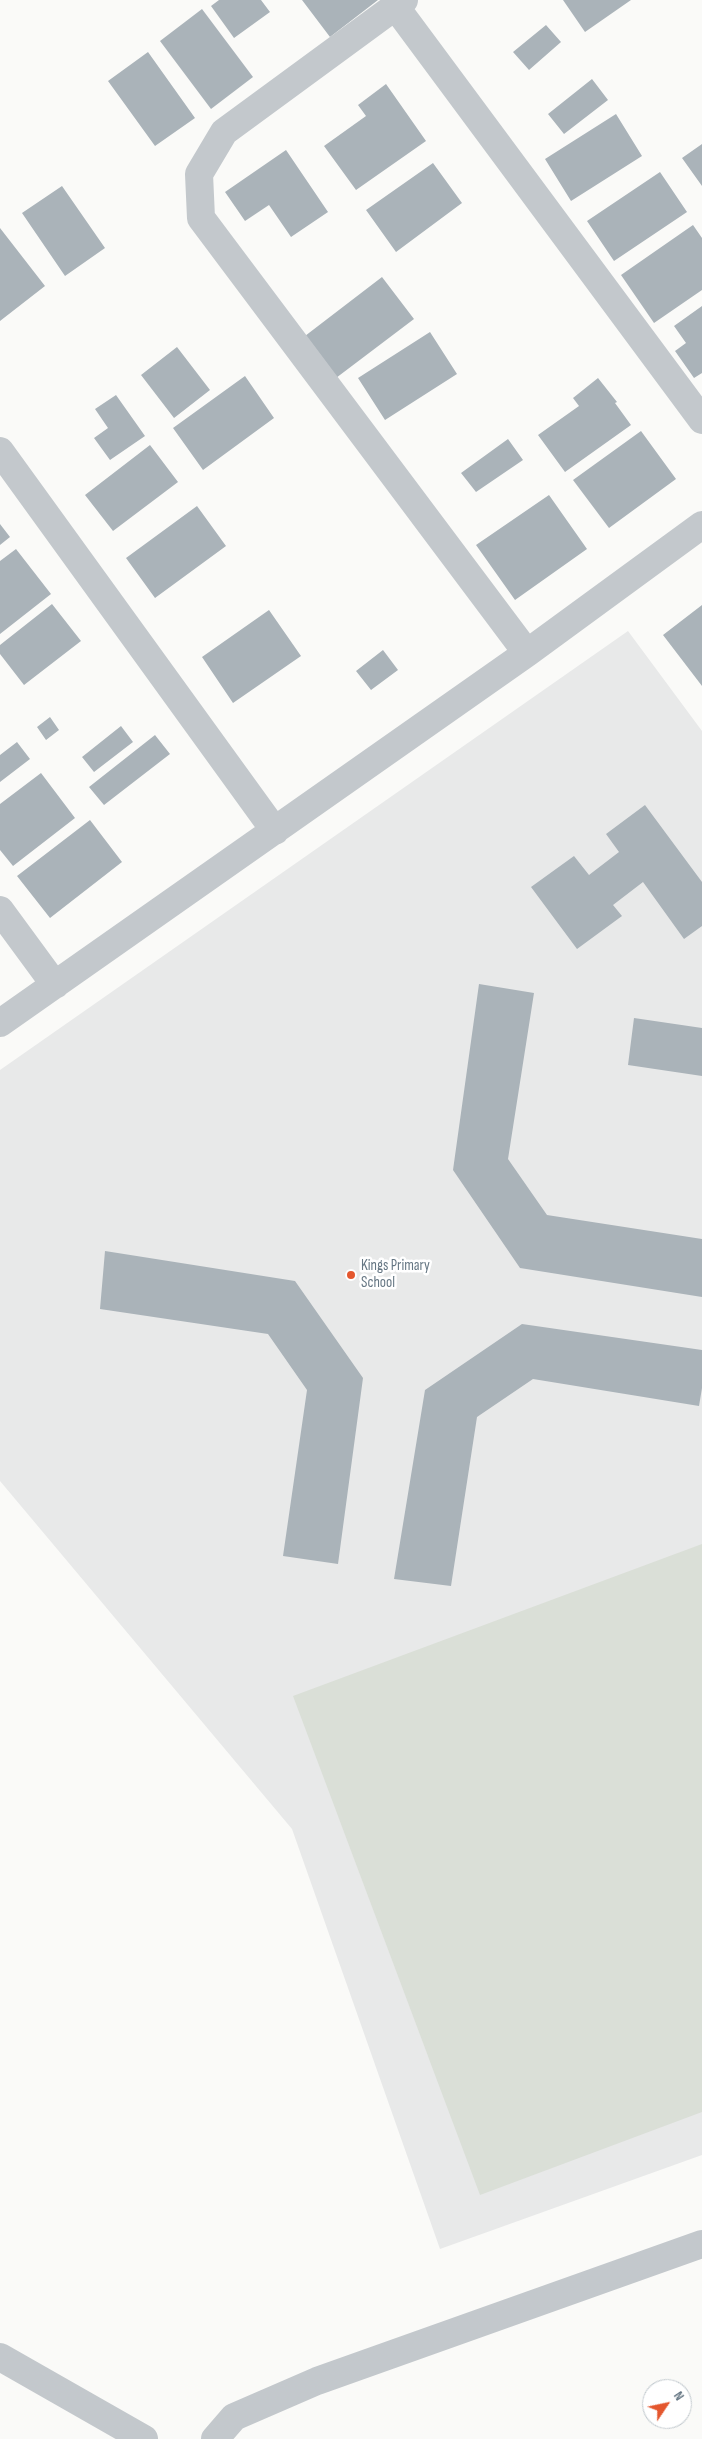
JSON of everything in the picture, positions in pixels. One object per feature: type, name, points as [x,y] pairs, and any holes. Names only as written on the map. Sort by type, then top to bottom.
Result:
[{"type":"street","points":[[527,654],[200,218],[199,174],[224,132],[400,3],[702,420]]},
{"type":"street","points":[[0,451],[275,831]]},
{"type":"street","points":[[0,1023],[527,654],[702,525]]},
{"type":"street","points":[[0,910],[55,985]]},
{"type":"street","points":[[215,2439],[234,2417],[317,2381],[702,2244]]},
{"type":"street","points":[[0,2357],[144,2439]]},
{"type":"shaded area","name":"Kings Primary School","points":[[628,631],[702,731],[702,2155],[440,2249],[292,1829],[0,1481],[0,1070]]},
{"type":"shaded area","points":[[702,1544],[702,2112],[480,2195],[293,1696]]},
{"type":"building","points":[[219,0],[261,0],[270,12],[234,38],[211,6]]},
{"type":"building","points":[[302,0],[378,0],[330,37]]},
{"type":"building","points":[[563,0],[631,0],[585,32]]},
{"type":"building","points":[[202,9],[253,77],[211,109],[160,41]]},
{"type":"building","points":[[546,25],[561,42],[529,70],[513,52]]},
{"type":"building","points":[[148,52],[195,118],[155,146],[108,81]]},
{"type":"building","points":[[592,79],[608,100],[564,134],[548,114]]},
{"type":"building","points":[[386,84],[426,141],[356,190],[324,146],[366,116],[358,105]]},
{"type":"building","points":[[616,114],[642,156],[571,201],[545,159]]},
{"type":"building","points":[[702,144],[702,186],[682,158]]},
{"type":"building","points":[[286,150],[328,212],[291,237],[269,205],[245,221],[225,192]]},
{"type":"building","points":[[433,163],[462,203],[396,252],[366,210]]},
{"type":"building","points":[[660,172],[687,212],[614,261],[587,221]]},
{"type":"building","points":[[62,186],[105,248],[65,276],[22,213]]},
{"type":"building","points":[[693,225],[702,238],[702,290],[654,323],[621,275]]},
{"type":"building","points":[[0,228],[45,286],[0,321]]},
{"type":"building","points":[[382,277],[414,319],[336,378],[305,336]]},
{"type":"building","points":[[702,306],[702,373],[694,378],[675,351],[686,343],[674,326]]},
{"type":"building","points":[[430,332],[457,374],[385,420],[358,378]]},
{"type":"building","points":[[177,347],[210,390],[174,418],[141,375]]},
{"type":"building","points":[[245,376],[274,418],[203,470],[173,428]]},
{"type":"building","points":[[598,378],[617,402],[615,403],[631,425],[565,472],[538,435],[579,406],[573,398]]},
{"type":"building","points":[[116,395],[145,436],[110,460],[94,438],[108,428],[95,409]]},
{"type":"building","points":[[641,431],[676,479],[609,528],[573,480]]},
{"type":"building","points":[[508,439],[523,460],[476,492],[461,473]]},
{"type":"building","points":[[150,445],[178,482],[113,531],[85,495]]},
{"type":"building","points":[[549,495],[587,549],[515,600],[476,545]]},
{"type":"building","points":[[197,506],[226,546],[155,598],[126,558]]},
{"type":"building","points":[[0,524],[10,537],[0,545]]},
{"type":"building","points":[[16,549],[51,594],[0,634],[0,561]]},
{"type":"building","points":[[52,604],[81,641],[24,685],[0,654],[0,645]]},
{"type":"building","points":[[702,605],[702,686],[663,635]]},
{"type":"building","points":[[269,610],[301,656],[233,703],[202,657]]},
{"type":"building","points":[[383,650],[398,670],[371,690],[356,671]]},
{"type":"building","points":[[50,717],[59,730],[46,740],[37,727]]},
{"type":"building","points":[[121,726],[133,742],[94,772],[82,757]]},
{"type":"building","points":[[155,735],[170,754],[104,805],[89,787]]},
{"type":"building","points":[[17,742],[30,759],[0,782],[0,755]]},
{"type":"building","points":[[41,773],[75,818],[13,866],[0,850],[0,804]]},
{"type":"building","points":[[645,805],[702,882],[702,926],[684,939],[643,882],[613,905],[622,916],[577,949],[531,887],[574,856],[589,875],[619,852],[606,834]]},
{"type":"building","points":[[90,820],[122,862],[50,918],[17,876]]},
{"type":"building","points":[[479,984],[534,993],[508,1159],[547,1215],[702,1239],[702,1297],[520,1268],[453,1170]]},
{"type":"building","points":[[634,1018],[702,1028],[702,1076],[628,1065]]},
{"type":"building","points":[[105,1251],[295,1281],[363,1378],[338,1564],[283,1556],[307,1390],[268,1334],[100,1309]]},
{"type":"building","points":[[522,1324],[702,1350],[702,1388],[699,1406],[533,1379],[477,1417],[451,1586],[394,1579],[425,1390]]},
{"type":"place","name":"Kings Primary School","points":[[351,1275]]}]
